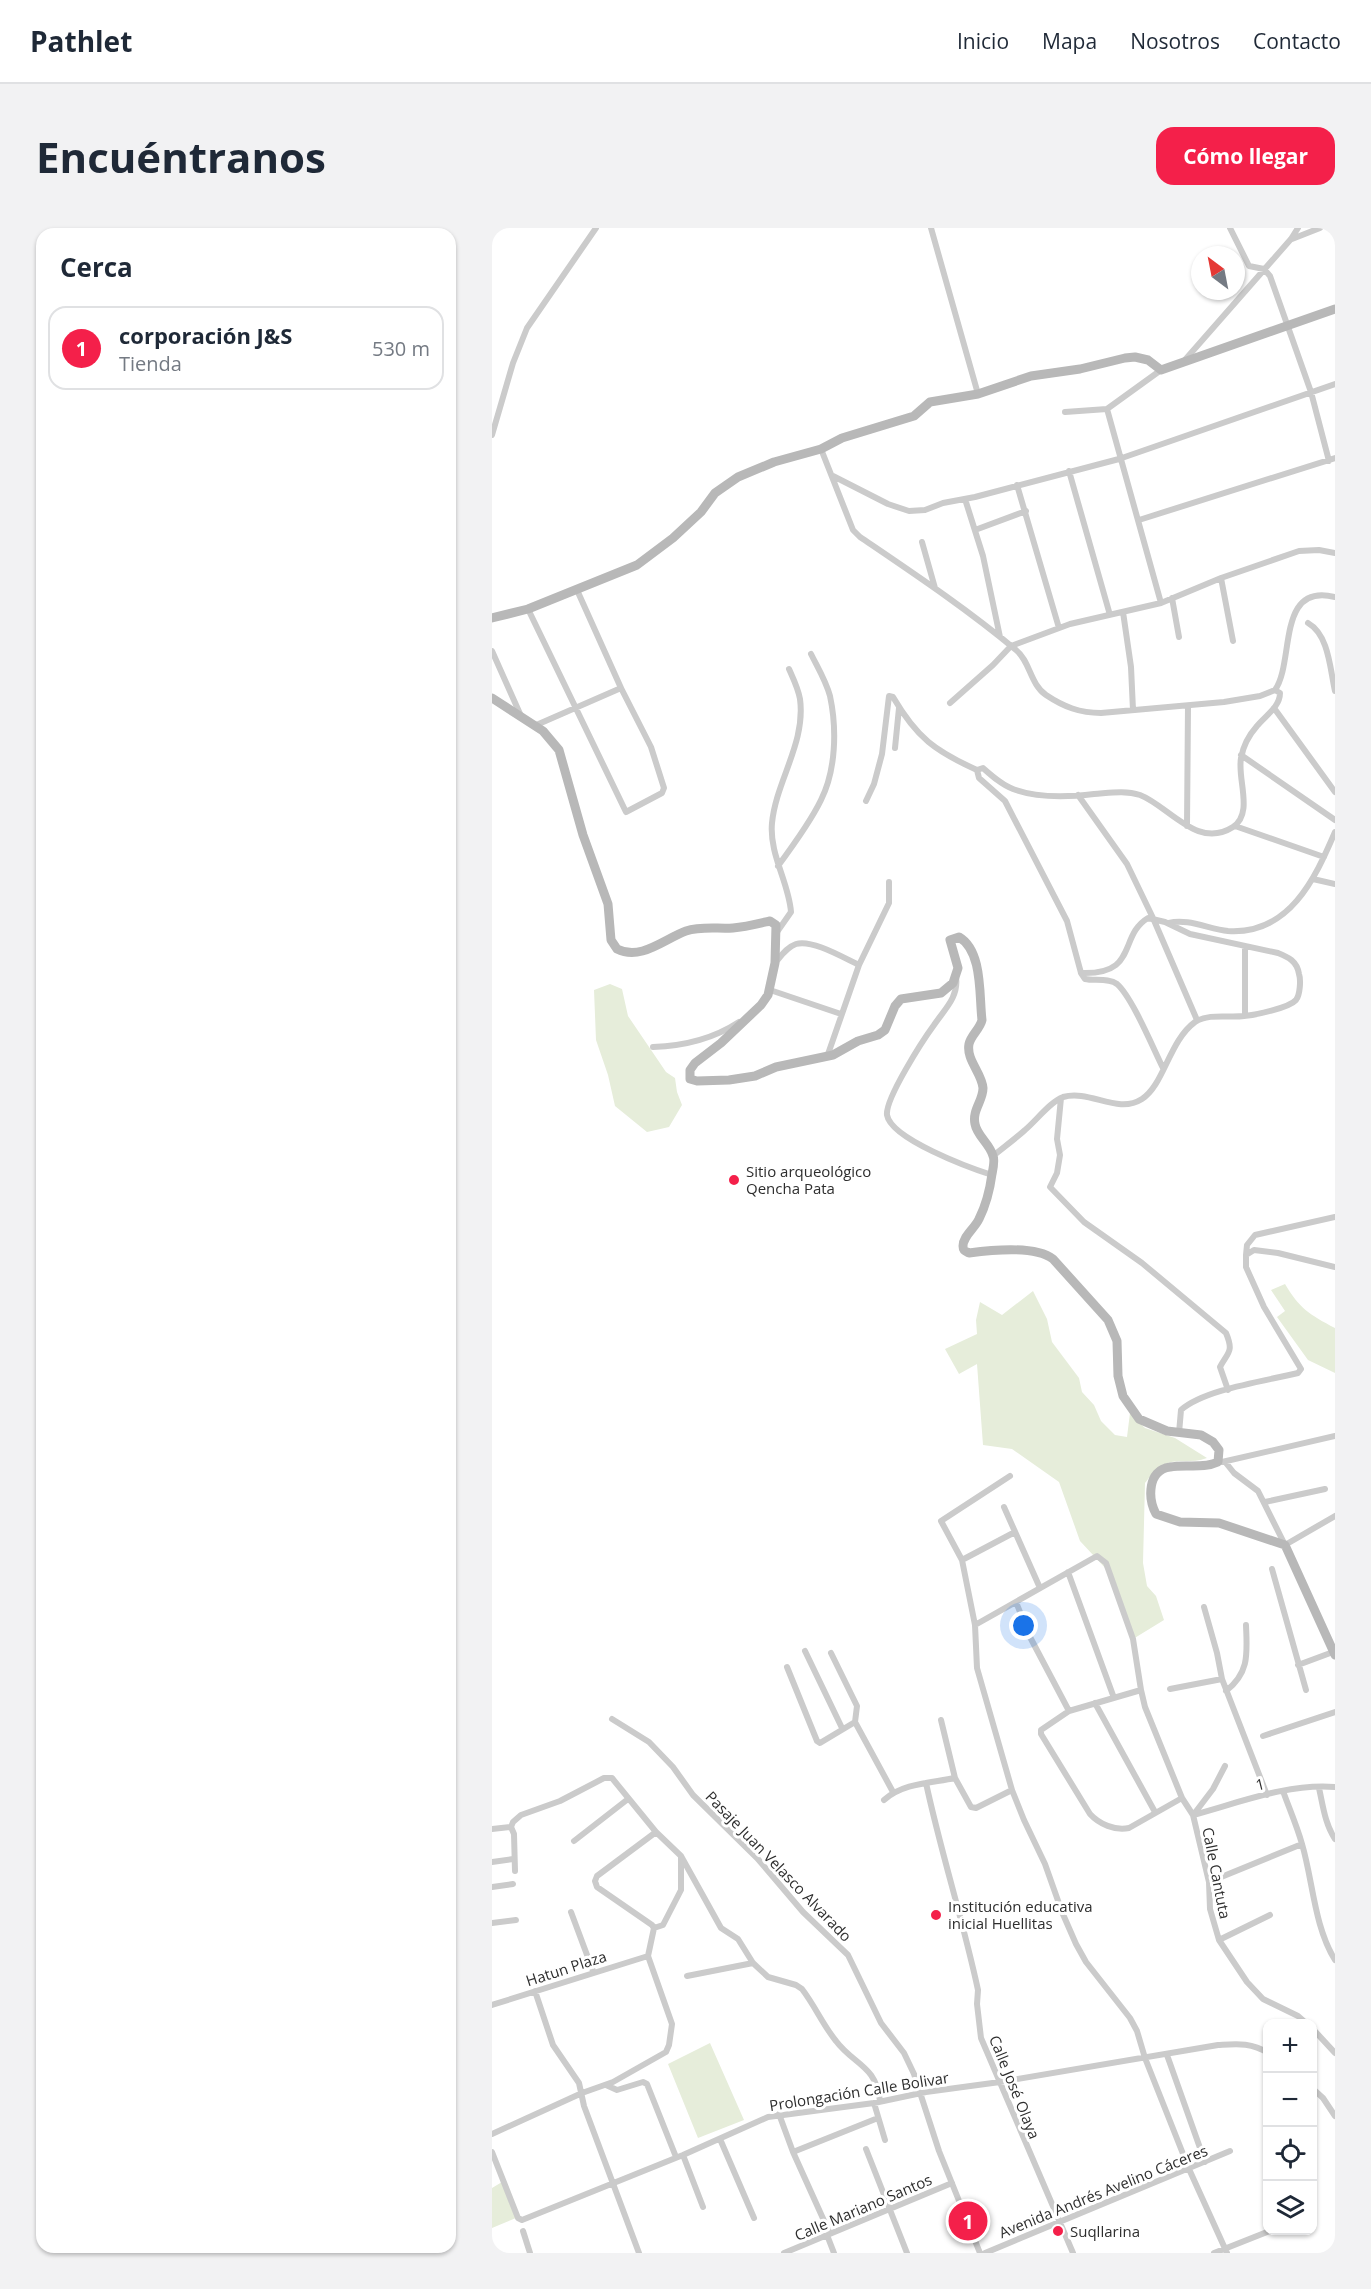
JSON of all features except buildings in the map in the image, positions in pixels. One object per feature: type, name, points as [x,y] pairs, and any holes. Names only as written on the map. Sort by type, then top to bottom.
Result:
[{"type":"main road","points":[[492,618],[528,609],[637,564],[673,538],[701,512],[715,493],[738,477],[774,462],[821,449],[842,438],[914,416],[930,402],[978,394],[1031,376],[1080,369],[1125,358],[1135,357],[1148,360],[1161,369],[1335,309]]},
{"type":"main road","points":[[492,698],[543,731],[559,750],[583,835],[608,904],[611,940],[617,949],[633,953],[646,950],[687,931],[697,929],[733,928],[770,921],[776,925],[775,963],[768,995],[756,1010],[721,1043],[695,1063],[690,1070],[690,1079],[697,1081],[741,1079],[755,1076],[776,1066],[827,1058],[885,1030],[895,1006],[901,999],[941,993],[953,983],[958,968],[950,940],[959,937],[964,939],[976,966],[982,1020],[969,1045],[969,1053],[981,1077],[983,1088],[974,1122],[976,1130],[993,1156],[992,1176],[980,1217],[966,1237],[963,1247],[965,1251],[969,1253],[997,1250],[1037,1252],[1044,1253],[1053,1259],[1108,1320],[1115,1333],[1118,1376],[1123,1396],[1139,1419],[1167,1431],[1201,1435],[1213,1442],[1219,1449],[1222,1462],[1211,1465],[1170,1466],[1161,1471],[1150,1486],[1151,1505],[1156,1514],[1180,1522],[1219,1523],[1286,1548],[1334,1653]]},
{"type":"street","points":[[492,435],[513,363],[527,328],[596,228]]},
{"type":"street","points":[[931,228],[978,394]]},
{"type":"street","points":[[1139,520],[1332,460],[1289,326],[1270,276],[1264,269],[1249,266],[1230,228]]},
{"type":"street","points":[[1184,362],[1298,228]]},
{"type":"street","points":[[1291,239],[1320,228]]},
{"type":"street","points":[[1065,412],[1107,409],[1161,369]]},
{"type":"street","points":[[832,476],[888,504],[909,511],[925,510],[943,503],[1119,459],[1335,384]]},
{"type":"street","points":[[1107,409],[1119,459],[1139,520],[1161,603]]},
{"type":"street","points":[[821,449],[853,530],[1018,651],[1043,693],[1082,712],[1188,706],[1260,696],[1275,690],[1281,681],[1291,619],[1303,602],[1312,597],[1324,594],[1335,597]]},
{"type":"street","points":[[1069,471],[1110,615]]},
{"type":"street","points":[[1017,485],[1059,628]]},
{"type":"street","points":[[965,499],[983,556],[1000,638]]},
{"type":"street","points":[[975,530],[1026,510]]},
{"type":"street","points":[[922,542],[935,588]]},
{"type":"street","points":[[950,703],[1011,646],[1059,628],[1161,603],[1221,578],[1299,551],[1319,550],[1335,553]]},
{"type":"street","points":[[1221,578],[1233,641]]},
{"type":"street","points":[[528,609],[626,812],[662,793],[664,788],[651,747],[621,688],[577,590]]},
{"type":"street","points":[[1172,598],[1179,637]]},
{"type":"street","points":[[1123,612],[1131,667],[1133,710]]},
{"type":"street","points":[[1308,623],[1316,629],[1323,640],[1335,691]]},
{"type":"street","points":[[492,651],[522,718]]},
{"type":"street","points":[[778,866],[820,802],[829,779],[832,763],[833,722],[830,697],[821,672],[811,654]]},
{"type":"street","points":[[777,932],[791,912],[778,866],[771,826],[775,807],[795,749],[799,725],[800,699],[789,669]]},
{"type":"street","points":[[534,726],[621,688]]},
{"type":"street","points":[[1235,826],[1245,803],[1241,777],[1242,755],[1249,736],[1280,698],[1280,693],[1275,690]]},
{"type":"street","points":[[866,801],[874,784],[882,754],[887,697],[894,697],[899,707],[928,744],[977,770],[980,778],[1005,801],[1067,921],[1084,979],[1111,981],[1117,984],[1129,1002],[1162,1068]]},
{"type":"street","points":[[1187,826],[1188,706]]},
{"type":"street","points":[[895,748],[899,707]]},
{"type":"street","points":[[1274,708],[1335,792]]},
{"type":"street","points":[[1242,755],[1335,820]]},
{"type":"street","points":[[977,770],[983,768],[1011,788],[1029,793],[1078,795],[1129,792],[1141,795],[1187,826],[1206,833],[1235,826],[1324,857]]},
{"type":"street","points":[[1078,795],[1127,864],[1197,1020]]},
{"type":"street","points":[[1168,924],[1177,921],[1228,931],[1243,931],[1271,922],[1292,908],[1313,879],[1335,832]]},
{"type":"street","points":[[1313,879],[1335,884]]},
{"type":"street","points":[[827,1058],[859,965],[889,903],[889,882]]},
{"type":"street","points":[[993,1156],[1061,1098],[1091,1097],[1120,1105],[1134,1104],[1153,1090],[1162,1068],[1185,1031],[1197,1020],[1245,1016],[1289,1005],[1297,1000],[1299,974],[1296,964],[1290,958],[1278,953],[1190,933],[1153,918],[1141,922],[1122,959],[1113,966],[1095,974],[1081,973]]},
{"type":"street","points":[[775,963],[789,948],[804,943],[815,945],[859,965]]},
{"type":"street","points":[[1245,946],[1245,1016]]},
{"type":"street","points":[[956,976],[957,986],[954,996],[898,1083],[888,1104],[887,1113],[890,1122],[899,1132],[921,1146],[992,1176]]},
{"type":"street","points":[[770,990],[841,1014]]},
{"type":"street","points":[[653,1047],[711,1036],[736,1024],[756,1010]]},
{"type":"street","points":[[1061,1098],[1057,1139],[1060,1155],[1057,1173],[1050,1187],[1084,1222],[1142,1263],[1227,1333],[1231,1344],[1230,1353],[1220,1367],[1228,1390]]},
{"type":"street","points":[[1179,1433],[1180,1413],[1187,1405],[1228,1390],[1298,1373],[1301,1369],[1261,1300],[1246,1267],[1246,1245],[1255,1235],[1335,1217]]},
{"type":"street","points":[[1246,1255],[1254,1250],[1278,1253],[1335,1268]]},
{"type":"street","points":[[1222,1462],[1335,1436]]},
{"type":"street","points":[[1222,1462],[1258,1491],[1286,1548],[1335,1516]]},
{"type":"street","points":[[1010,1476],[941,1521],[962,1560],[975,1625],[977,1668],[1012,1790],[1045,1864],[1058,1903],[1086,1962],[1130,2018],[1137,2031],[1145,2058],[1189,2169],[1226,2251]]},
{"type":"street","points":[[1265,1502],[1325,1489]]},
{"type":"street","points":[[1004,1508],[1040,1588]]},
{"type":"street","points":[[962,1560],[1015,1532]]},
{"type":"street","name":"Calle Cantuta","points":[[1068,1572],[1097,1556],[1106,1563],[1133,1639],[1145,1707],[1182,1798],[1193,1815],[1209,1882],[1209,1909],[1219,1940],[1246,1982],[1263,1999],[1301,2019]]},
{"type":"street","points":[[1272,1569],[1306,1690]]},
{"type":"street","points":[[975,1625],[1068,1572],[1114,1698]]},
{"type":"street","points":[[1016,1602],[1034,1645],[1069,1711]]},
{"type":"street","points":[[1204,1606],[1222,1679],[1267,1795]]},
{"type":"street","points":[[1226,1690],[1236,1683],[1244,1670],[1246,1625]]},
{"type":"street","points":[[805,1651],[842,1728]]},
{"type":"street","points":[[831,1653],[857,1706],[855,1722],[893,1792]]},
{"type":"street","points":[[1298,1665],[1334,1653]]},
{"type":"street","points":[[788,1667],[817,1742],[820,1743],[855,1722]]},
{"type":"street","points":[[1170,1689],[1222,1679]]},
{"type":"street","points":[[1141,1690],[1069,1711],[1043,1727],[1041,1734],[1096,1821],[1120,1830],[1129,1828],[1182,1798]]},
{"type":"street","points":[[1095,1703],[1155,1812]]},
{"type":"street","points":[[1263,1736],[1335,1712]]},
{"type":"street","name":"Pasaje Juan Velasco Alvarado","points":[[612,1719],[649,1742],[673,1767],[693,1795],[757,1858],[803,1912],[845,1952],[881,2023],[904,2053],[914,2074],[939,2151],[980,2253]]},
{"type":"street","points":[[941,1720],[955,1778],[971,1807],[976,1808],[1012,1790]]},
{"type":"street","points":[[1193,1815],[1213,1789],[1225,1766]]},
{"type":"street","points":[[515,1871],[514,1834],[511,1827],[513,1822],[521,1815],[560,1801],[604,1778],[612,1778],[656,1832],[681,1856],[716,1922],[724,1932],[738,1939],[753,1963],[768,1977],[802,1989],[837,2044],[863,2066],[874,2079],[878,2118],[885,2140]]},
{"type":"street","points":[[884,1800],[893,1792],[955,1778]]},
{"type":"street","name":"Calle José Olaya","points":[[926,1784],[937,1836],[955,1895],[977,1983],[981,2038],[1073,2253]]},
{"type":"street","name":"1","points":[[1193,1815],[1283,1791],[1335,1787]]},
{"type":"street","points":[[1319,1788],[1324,1814],[1335,1839]]},
{"type":"street","points":[[1283,1791],[1302,1844],[1329,1950],[1335,1960]]},
{"type":"street","points":[[574,1841],[628,1799]]},
{"type":"street","points":[[492,1829],[511,1827]]},
{"type":"street","points":[[654,1928],[597,1887],[595,1881],[597,1876],[656,1832]]},
{"type":"street","points":[[1209,1882],[1302,1844]]},
{"type":"street","points":[[654,1928],[663,1925],[681,1890],[681,1856]]},
{"type":"street","points":[[492,1862],[513,1859]]},
{"type":"street","points":[[492,1887],[513,1884]]},
{"type":"street","points":[[571,1912],[593,1971]]},
{"type":"street","points":[[1219,1940],[1270,1915]]},
{"type":"street","points":[[492,1923],[516,1920]]},
{"type":"street","points":[[492,2134],[582,2093],[606,2085],[666,2052],[672,2024],[648,1956],[654,1928]]},
{"type":"street","name":"Hatun Plaza","points":[[492,2005],[593,1971],[648,1956]]},
{"type":"street","points":[[687,1976],[753,1963]]},
{"type":"street","points":[[535,1991],[553,2045],[579,2083],[584,2106],[639,2253]]},
{"type":"street","points":[[1317,2033],[1335,2053]]},
{"type":"street","name":"Prolongación Calle Bolivar","points":[[492,2152],[518,2218],[522,2220],[779,2114],[877,2102],[1218,2045],[1242,2043],[1263,2050]]},
{"type":"street","points":[[1167,2055],[1205,2162]]},
{"type":"street","points":[[606,2085],[616,2090],[643,2082],[647,2084],[703,2207]]},
{"type":"street","points":[[1317,2093],[1335,2116]]},
{"type":"street","points":[[779,2114],[834,2253]]},
{"type":"street","points":[[793,2152],[878,2118]]},
{"type":"street","points":[[720,2139],[754,2218]]},
{"type":"street","points":[[866,2150],[907,2253]]},
{"type":"street","name":"Avenida Andrés Avelino Cáceres","points":[[985,2253],[996,2251],[1230,2151]]},
{"type":"street","name":"Calle Mariano Santos","points":[[784,2253],[952,2183]]},
{"type":"street","points":[[523,2231],[530,2253]]},
{"type":"street","points":[[1214,2253],[1226,2251],[1263,2234]]},
{"type":"green space","points":[[610,984],[622,989],[628,1016],[666,1072],[675,1078],[682,1105],[669,1127],[647,1132],[615,1106],[608,1075],[596,1040],[594,990]]},
{"type":"green space","points":[[1285,1284],[1306,1310],[1335,1328],[1335,1373],[1308,1360],[1277,1317],[1285,1311],[1271,1290]]},
{"type":"green space","points":[[1033,1291],[1047,1319],[1052,1342],[1079,1378],[1082,1392],[1094,1405],[1101,1421],[1115,1435],[1127,1437],[1130,1413],[1145,1428],[1175,1438],[1207,1458],[1162,1465],[1145,1483],[1143,1563],[1147,1586],[1156,1596],[1164,1620],[1133,1639],[1107,1570],[1080,1541],[1059,1482],[1012,1449],[983,1445],[977,1364],[959,1374],[945,1349],[977,1334],[976,1320],[980,1302],[1002,1315]]},
{"type":"green space","points":[[710,2043],[744,2120],[698,2138],[668,2064]]},
{"type":"green space","points":[[502,2182],[516,2218],[492,2228],[492,2188]]},
{"type":"place","name":"Sitio arqueológico Qencha Pata","points":[[734,1180]]},
{"type":"place","name":"Institución educativa inicial Huellitas","points":[[936,1915]]},
{"type":"place","name":"corporación J&S","points":[[968,2221]]},
{"type":"place","name":"Suqllarina","points":[[1058,2231]]}]
